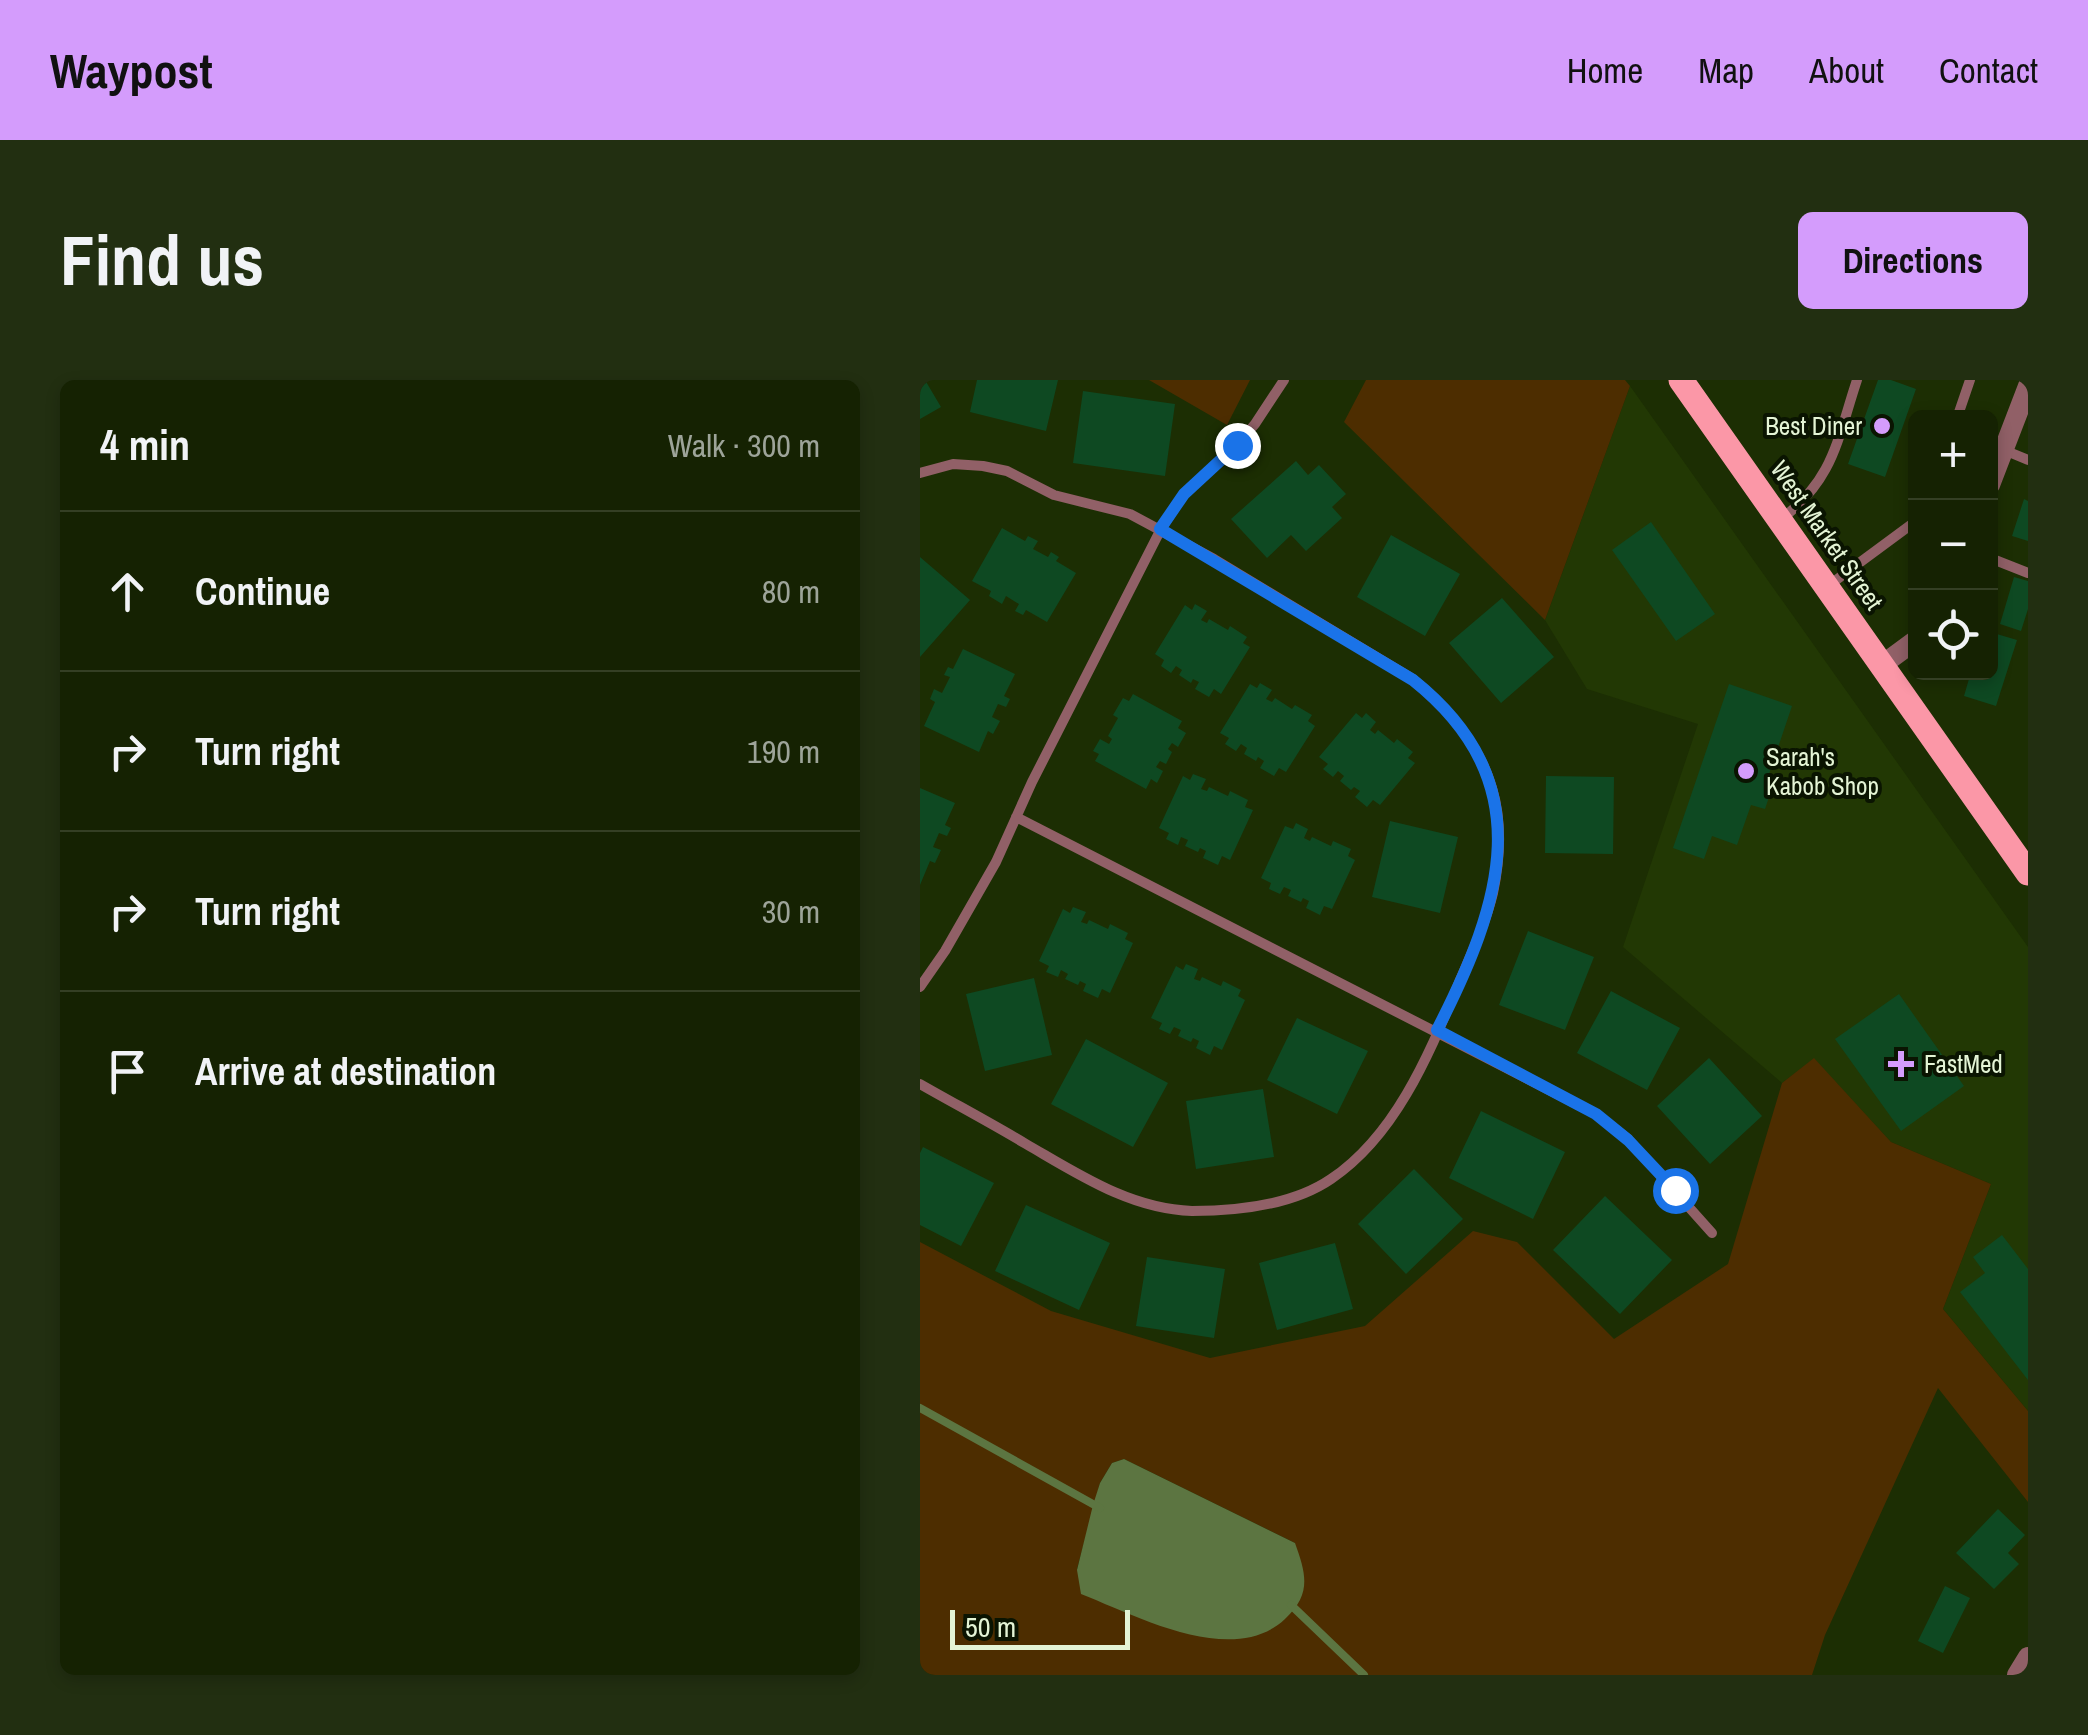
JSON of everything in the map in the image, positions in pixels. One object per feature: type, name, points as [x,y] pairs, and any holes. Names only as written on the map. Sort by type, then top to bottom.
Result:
[{"type":"main road","name":"West Market Street","points":[[1680,380],[2028,874]]},
{"type":"street","points":[[1998,465],[2028,386]]},
{"type":"street","points":[[1882,665],[1908,646]]},
{"type":"street","points":[[2018,1675],[2028,1656]]},
{"type":"lane","points":[[920,986],[988,877],[1160,529],[1184,494],[1255,424],[1284,380]]},
{"type":"lane","points":[[1780,520],[1802,504],[1826,473],[1857,380]]},
{"type":"lane","points":[[1960,410],[1970,380]]},
{"type":"lane","points":[[2004,450],[2028,460]]},
{"type":"lane","points":[[920,473],[953,464],[983,466],[1006,471],[1054,495],[1130,514],[1413,680],[1438,700],[1462,728],[1493,789],[1498,824],[1492,894],[1482,929],[1406,1095],[1386,1126],[1331,1180],[1296,1196],[1238,1210],[1151,1206],[1114,1193],[920,1084]]},
{"type":"lane","points":[[1827,586],[1908,527]]},
{"type":"lane","points":[[1998,561],[2028,572]]},
{"type":"lane","points":[[1016,817],[1596,1114],[1628,1140],[1712,1233]]},
{"type":"shaded area","points":[[1149,380],[1250,380],[1227,425]]},
{"type":"shaded area","points":[[1366,380],[1625,380],[1630,386],[1545,620],[1344,422]]},
{"type":"shaded area","points":[[1630,386],[2028,947],[2028,1411],[1943,1309],[1991,1184],[1891,1142],[1814,1059],[1782,1083],[1623,947],[1698,724],[1587,689],[1545,620]]},
{"type":"shaded area","points":[[1814,1058],[1891,1142],[1991,1184],[1943,1309],[2028,1411],[2028,1502],[1938,1388],[1825,1635],[1812,1675],[920,1675],[920,1242],[1051,1311],[1210,1358],[1365,1326],[1473,1231],[1517,1242],[1614,1339],[1728,1264],[1782,1083]],"holes":[[[1124,1459],[1295,1543],[1077,1569],[1100,1483],[1112,1463]]]},
{"type":"shaded area","points":[[1124,1459],[1295,1543],[1304,1583],[1294,1610],[1264,1633],[1239,1639],[1212,1638],[1156,1624],[1081,1594],[1077,1570],[1100,1483],[1112,1463]]},
{"type":"building","points":[[920,380],[925,380],[941,407],[920,419]]},
{"type":"building","points":[[977,380],[1058,380],[1046,431],[970,412]]},
{"type":"building","name":"Best Diner","points":[[1878,380],[1916,389],[1885,477],[1848,464]]},
{"type":"building","points":[[1083,391],[1175,404],[1165,476],[1073,463]]},
{"type":"building","points":[[1296,461],[1308,475],[1319,465],[1346,494],[1332,507],[1342,518],[1306,551],[1291,535],[1267,558],[1231,519]]},
{"type":"building","points":[[2024,499],[2028,501],[2028,541],[2012,536]]},
{"type":"building","points":[[1651,522],[1715,614],[1676,641],[1612,550]]},
{"type":"building","points":[[1002,528],[1025,541],[1028,536],[1038,541],[1033,549],[1048,557],[1051,552],[1059,557],[1056,561],[1076,573],[1047,622],[1026,610],[1023,615],[1015,611],[1019,604],[1006,596],[1002,604],[989,596],[991,591],[972,581]]},
{"type":"building","points":[[1391,535],[1460,574],[1425,636],[1357,597]]},
{"type":"building","points":[[920,557],[970,600],[920,657]]},
{"type":"building","points":[[2014,577],[2028,581],[2028,609],[2021,631],[2000,624]]},
{"type":"building","points":[[1502,598],[1554,657],[1501,703],[1449,643]]},
{"type":"building","points":[[1195,604],[1207,611],[1201,620],[1207,623],[1209,619],[1228,630],[1230,626],[1247,637],[1243,643],[1250,647],[1221,694],[1214,689],[1209,697],[1195,689],[1199,682],[1193,679],[1191,683],[1179,675],[1182,670],[1176,666],[1171,673],[1161,666],[1164,660],[1155,654],[1185,605],[1192,610]]},
{"type":"building","points":[[1998,634],[2017,640],[1996,706],[1964,696],[1969,680],[1998,680]]},
{"type":"building","points":[[963,649],[1015,674],[1004,696],[1010,699],[1006,707],[998,704],[992,717],[1000,721],[993,734],[988,731],[979,752],[924,726],[935,702],[930,699],[934,689],[942,693],[950,677],[944,675],[948,667],[953,669]]},
{"type":"building","points":[[1260,683],[1272,690],[1266,699],[1272,702],[1275,698],[1292,709],[1295,705],[1312,715],[1308,721],[1315,726],[1286,772],[1279,768],[1274,776],[1260,768],[1264,761],[1244,754],[1247,748],[1241,744],[1236,751],[1225,744],[1229,738],[1220,733],[1250,684],[1257,688]]},
{"type":"building","points":[[1729,684],[1792,706],[1769,774],[1776,776],[1765,809],[1751,805],[1737,845],[1712,836],[1704,859],[1673,848]]},
{"type":"building","points":[[1133,694],[1182,721],[1178,728],[1186,733],[1178,747],[1172,743],[1166,764],[1160,761],[1156,767],[1163,771],[1157,783],[1151,779],[1146,789],[1095,761],[1099,754],[1093,751],[1100,739],[1109,744],[1112,739],[1108,736],[1118,718],[1113,715],[1123,698],[1129,701]]},
{"type":"building","points":[[1356,713],[1362,718],[1366,713],[1376,722],[1370,730],[1375,734],[1378,730],[1394,743],[1397,739],[1413,752],[1408,758],[1415,763],[1380,805],[1373,800],[1367,807],[1355,797],[1360,791],[1354,787],[1351,790],[1340,781],[1344,776],[1338,771],[1333,777],[1323,769],[1328,764],[1319,757]]},
{"type":"building","points":[[1193,774],[1206,779],[1201,789],[1207,791],[1209,787],[1228,796],[1230,791],[1248,800],[1245,807],[1253,810],[1230,860],[1222,856],[1218,865],[1203,858],[1206,851],[1185,846],[1188,840],[1181,837],[1178,845],[1166,839],[1169,833],[1159,828],[1183,776],[1190,780]]},
{"type":"building","points":[[1546,776],[1614,777],[1613,854],[1545,853]]},
{"type":"building","points":[[920,788],[955,803],[945,825],[951,828],[947,836],[939,833],[933,847],[941,850],[935,863],[930,861],[920,885]]},
{"type":"building","points":[[1390,821],[1458,837],[1440,913],[1372,897]]},
{"type":"building","points":[[1296,823],[1308,829],[1304,838],[1310,841],[1312,837],[1331,846],[1333,841],[1351,849],[1348,856],[1355,860],[1332,909],[1324,906],[1320,915],[1306,908],[1309,901],[1288,896],[1291,890],[1284,887],[1280,894],[1269,889],[1271,883],[1261,878],[1285,826],[1293,829]]},
{"type":"building","points":[[1073,907],[1086,912],[1081,922],[1087,924],[1089,920],[1108,929],[1110,924],[1128,933],[1125,939],[1133,943],[1110,993],[1102,989],[1098,998],[1083,991],[1086,984],[1065,979],[1068,974],[1061,970],[1058,977],[1046,972],[1049,966],[1039,961],[1063,909],[1070,913]]},
{"type":"building","points":[[1528,931],[1594,957],[1565,1030],[1499,1005]]},
{"type":"building","points":[[1186,964],[1198,969],[1194,979],[1200,981],[1202,977],[1221,986],[1223,981],[1241,990],[1238,996],[1245,1000],[1222,1050],[1214,1046],[1210,1055],[1196,1048],[1199,1041],[1178,1036],[1181,1030],[1174,1027],[1170,1034],[1159,1029],[1162,1023],[1151,1018],[1176,966],[1183,970]]},
{"type":"building","points":[[1034,978],[1052,1055],[985,1071],[966,994]]},
{"type":"building","points":[[1611,991],[1680,1028],[1647,1090],[1577,1053]]},
{"type":"building","points":[[1899,994],[1964,1086],[1901,1131],[1835,1039]]},
{"type":"building","points":[[1297,1018],[1368,1051],[1337,1114],[1267,1080]]},
{"type":"building","points":[[1086,1039],[1168,1083],[1133,1147],[1051,1104]]},
{"type":"building","points":[[1709,1058],[1762,1116],[1710,1164],[1657,1106]]},
{"type":"building","points":[[1263,1089],[1274,1157],[1196,1169],[1186,1101]]},
{"type":"building","points":[[1481,1111],[1565,1152],[1533,1219],[1449,1178]]},
{"type":"building","points":[[923,1147],[994,1183],[961,1246],[920,1225]]},
{"type":"building","points":[[1414,1169],[1463,1219],[1406,1274],[1358,1224]]},
{"type":"building","points":[[1605,1196],[1672,1260],[1620,1314],[1553,1250]]},
{"type":"building","points":[[1026,1205],[1110,1243],[1079,1310],[995,1271]]},
{"type":"building","points":[[2002,1235],[2028,1269],[2028,1380],[1960,1292],[1985,1273],[1973,1257]]},
{"type":"building","points":[[1335,1243],[1353,1309],[1277,1330],[1259,1263]]},
{"type":"building","points":[[1147,1257],[1225,1269],[1214,1338],[1136,1326]]},
{"type":"building","points":[[1998,1509],[2025,1535],[2008,1553],[2019,1564],[1994,1589],[1956,1553]]},
{"type":"building","points":[[1945,1586],[1970,1598],[1943,1653],[1918,1641]]},
{"type":"waterway","points":[[920,1408],[1100,1508]]},
{"type":"waterway","points":[[1291,1605],[1364,1675]]},
{"type":"place","name":"Best Diner","points":[[1882,426]]},
{"type":"place","name":"Sarah's Kabob Shop","points":[[1746,771]]},
{"type":"place","name":"FastMed","points":[[1901,1064]]},
{"type":"route","points":[[1237,445],[1184,494],[1160,529],[1413,680],[1438,700],[1462,728],[1493,789],[1498,858],[1492,894],[1482,929],[1437,1030],[1596,1114],[1628,1140],[1675,1190]]}]
